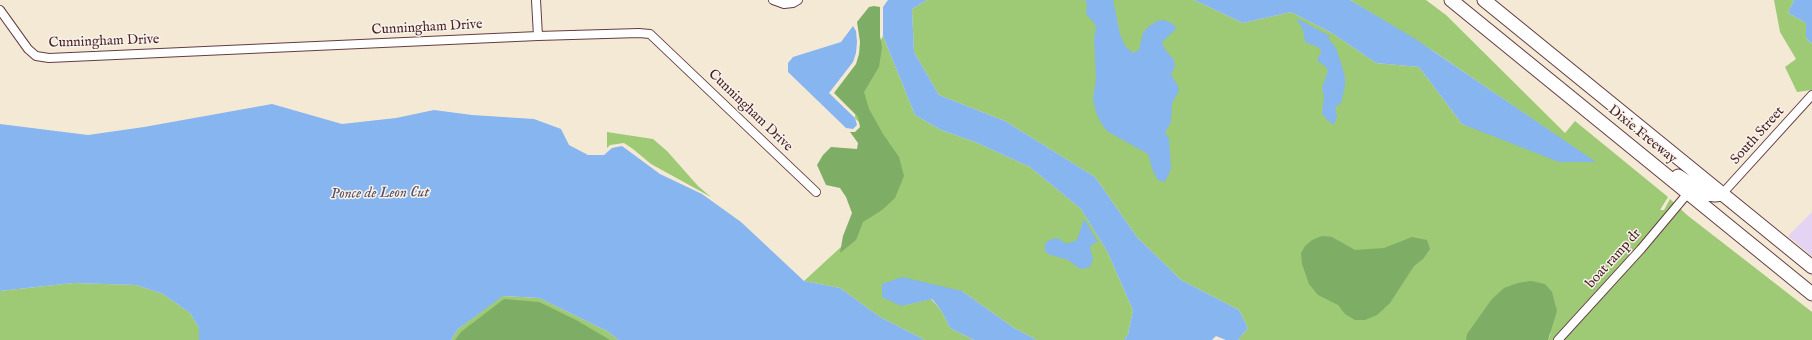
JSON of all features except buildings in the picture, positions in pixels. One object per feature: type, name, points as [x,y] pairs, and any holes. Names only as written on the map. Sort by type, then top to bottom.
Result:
[{"type":"main road","name":"Dixie Freeway","points":[[1451,0],[1812,294]]},
{"type":"main road","name":"Dixie Freeway","points":[[1484,0],[1812,267]]},
{"type":"main road","points":[[1653,165],[1680,177],[1706,194],[1715,196],[1722,194],[1721,211],[1727,225]]},
{"type":"street","points":[[536,0],[538,36]]},
{"type":"street","points":[[773,0],[784,4],[793,3],[798,0]]},
{"type":"street","name":"Cunningham Drive","points":[[0,10],[28,49],[36,56],[49,58],[538,36],[650,34],[816,192]]},
{"type":"street","name":"South Street","points":[[1722,194],[1809,104],[1812,95]]},
{"type":"street","name":"boat ramp dr","points":[[1558,340],[1641,249],[1688,193]]},
{"type":"shaded area","points":[[1812,212],[1812,256],[1788,236]]},
{"type":"green space","points":[[927,0],[1194,0],[1243,23],[1291,12],[1332,33],[1376,63],[1419,67],[1462,124],[1595,162],[1435,52],[1350,0],[1426,0],[1446,15],[1565,133],[1575,121],[1668,197],[1660,210],[1664,210],[1670,199],[1687,215],[1812,312],[1812,340],[1548,340],[1551,333],[1543,340],[1238,340],[1248,328],[1239,310],[1181,280],[1137,237],[1095,177],[1005,121],[939,95],[914,52],[912,9]]},
{"type":"green space","points":[[1774,0],[1794,0],[1788,13],[1806,23],[1806,38],[1812,44],[1812,90],[1797,92],[1785,67],[1796,59],[1780,32]]},
{"type":"green space","points":[[869,7],[880,7],[880,36],[882,47],[879,67],[864,92],[869,109],[883,134],[899,157],[904,176],[895,198],[882,210],[863,222],[856,240],[840,253],[843,236],[852,213],[846,197],[840,188],[826,185],[817,165],[823,155],[831,147],[857,149],[858,143],[850,132],[855,132],[860,127],[858,117],[834,93],[856,64],[860,42],[857,22]]},
{"type":"green space","points":[[883,36],[915,115],[941,130],[975,142],[1030,167],[1081,209],[1107,251],[1133,310],[1128,334],[1124,340],[1037,340],[1014,328],[962,291],[901,306],[931,299],[941,310],[950,328],[974,340],[925,340],[880,317],[840,288],[804,281],[841,247],[857,228],[868,132],[855,118],[857,100],[865,71]]},
{"type":"green space","points":[[607,132],[653,139],[667,151],[698,186],[711,197],[651,164],[624,143],[610,145],[607,148]]},
{"type":"green space","points":[[1322,236],[1332,237],[1355,250],[1384,248],[1412,237],[1427,240],[1430,249],[1423,259],[1414,266],[1390,303],[1377,315],[1365,320],[1355,320],[1345,314],[1338,305],[1318,295],[1309,284],[1302,264],[1301,253],[1305,246],[1312,240]]},
{"type":"green space","points":[[1531,281],[1545,284],[1552,292],[1557,311],[1548,340],[1466,340],[1467,334],[1492,299],[1504,288],[1518,283]]},
{"type":"green space","points":[[73,283],[136,285],[163,294],[190,313],[199,328],[199,340],[0,340],[0,291]]},
{"type":"green space","points":[[502,296],[539,298],[607,331],[619,340],[451,340],[458,329]]},
{"type":"green space","points":[[504,299],[539,302],[576,320],[610,340],[455,340],[461,332]]},
{"type":"water","points":[[888,0],[927,0],[912,9],[914,52],[939,95],[1005,121],[1095,177],[1137,237],[1181,280],[1239,310],[1248,328],[1238,340],[1226,340],[1216,336],[1212,340],[1124,340],[1128,334],[1133,310],[1107,251],[1081,209],[1030,167],[975,142],[941,130],[915,115],[883,36],[883,7]]},
{"type":"water","points":[[1085,0],[1113,0],[1120,34],[1125,46],[1133,53],[1139,50],[1143,33],[1148,27],[1157,21],[1165,20],[1173,24],[1176,29],[1162,42],[1164,48],[1174,60],[1175,66],[1171,75],[1177,84],[1179,91],[1172,103],[1171,122],[1165,133],[1169,138],[1171,169],[1165,182],[1158,180],[1153,171],[1148,154],[1107,131],[1096,112],[1093,99],[1096,79],[1094,39],[1096,29],[1095,24],[1086,14],[1087,4]]},
{"type":"water","points":[[1194,0],[1350,0],[1417,40],[1596,162],[1559,162],[1462,124],[1419,67],[1376,63],[1332,33],[1291,12],[1243,23]]},
{"type":"water","points":[[1794,0],[1812,0],[1812,44],[1806,38],[1806,23],[1788,13]]},
{"type":"water","points":[[1296,18],[1330,36],[1328,38],[1336,48],[1345,77],[1345,86],[1341,103],[1335,107],[1337,116],[1334,125],[1326,119],[1322,113],[1324,97],[1322,88],[1328,71],[1326,67],[1317,60],[1321,52],[1320,48],[1305,42],[1303,30]]},
{"type":"water","points":[[853,26],[856,31],[857,42],[853,62],[829,93],[855,118],[857,125],[853,129],[846,128],[788,72],[788,63],[793,57],[841,42]]},
{"type":"water","name":"Ponce de Leon Cut","points":[[272,104],[342,124],[396,118],[434,110],[472,115],[534,119],[561,129],[569,145],[588,155],[604,155],[612,148],[622,146],[660,174],[702,194],[741,222],[804,281],[840,288],[880,317],[925,340],[619,340],[607,331],[539,298],[503,296],[458,329],[451,340],[199,340],[199,328],[190,313],[163,294],[136,285],[73,283],[0,291],[0,124],[88,135],[144,127]]},
{"type":"water","points":[[1084,219],[1098,242],[1092,244],[1090,248],[1093,259],[1090,267],[1082,269],[1079,268],[1068,260],[1048,254],[1045,251],[1045,244],[1049,240],[1056,238],[1060,239],[1064,243],[1070,243],[1077,240]]},
{"type":"water","points":[[902,277],[962,291],[1014,328],[1037,340],[974,340],[950,328],[941,310],[932,299],[901,306],[882,297],[882,284]]}]
